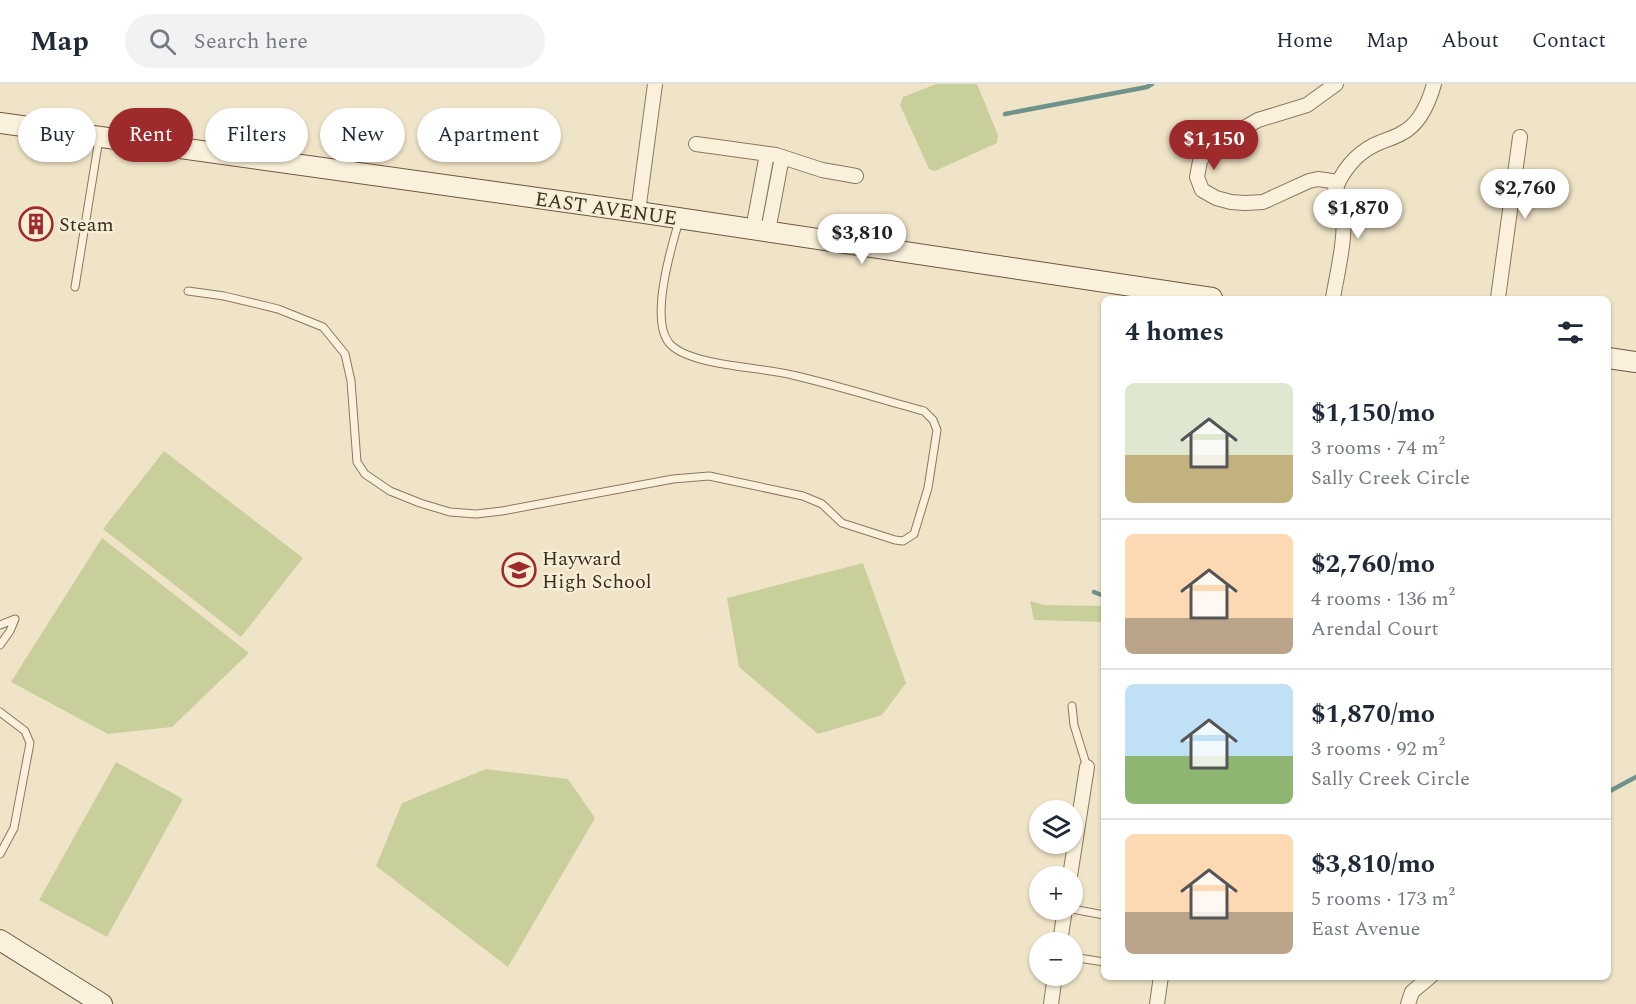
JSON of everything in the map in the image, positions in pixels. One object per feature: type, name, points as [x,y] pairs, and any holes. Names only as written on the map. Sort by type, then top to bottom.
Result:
[{"type":"street","points":[[638,212],[655,84]]},
{"type":"street","points":[[1333,296],[1345,220],[1343,204],[1332,181],[1318,179],[1309,181],[1263,202],[1231,202],[1216,198],[1202,190],[1197,177],[1200,161],[1209,148],[1258,120],[1307,105],[1336,84]]},
{"type":"street","points":[[1336,187],[1347,168],[1361,153],[1375,144],[1404,133],[1412,126],[1425,109],[1434,84]]},
{"type":"street","name":"EAST AVENUE","points":[[0,123],[680,218],[1182,296]]},
{"type":"street","points":[[1498,296],[1520,137]]},
{"type":"street","points":[[696,144],[767,154],[822,170],[856,176]]},
{"type":"street","points":[[761,230],[767,154]]},
{"type":"street","points":[[761,230],[782,157]]},
{"type":"street","points":[[1611,358],[1636,362]]},
{"type":"street","points":[[1072,866],[1087,767]]},
{"type":"street","points":[[0,940],[102,1004]]},
{"type":"street","points":[[1157,1004],[1160,980]]},
{"type":"street","points":[[1408,1004],[1412,992],[1426,980]]},
{"type":"street","points":[[1051,1004],[1053,986]]},
{"type":"lane","points":[[75,287],[100,137]]},
{"type":"lane","points":[[188,291],[268,306],[322,327],[345,354],[351,381],[357,462],[364,474],[390,491],[420,503],[450,512],[476,514],[673,478],[710,476],[803,496],[822,504],[842,523],[895,540],[903,540],[914,534],[930,477],[937,430],[933,420],[924,411],[791,374],[701,359],[682,353],[670,344],[663,330],[661,314],[669,255],[680,218]]},
{"type":"lane","points":[[0,625],[15,619],[0,645]]},
{"type":"lane","points":[[1072,706],[1074,725],[1087,767]]},
{"type":"lane","points":[[0,712],[25,731],[30,743],[14,828],[0,854]]},
{"type":"lane","points":[[1083,911],[1101,914]]},
{"type":"lane","points":[[1083,959],[1101,962]]},
{"type":"green space","points":[[936,84],[977,84],[998,135],[997,143],[935,171],[929,169],[900,105],[903,97]]},
{"type":"green space","points":[[164,451],[303,558],[241,637],[103,529]]},
{"type":"green space","points":[[102,538],[249,653],[172,727],[108,734],[11,682]]},
{"type":"green space","points":[[863,563],[906,683],[882,715],[818,734],[739,667],[727,598]]},
{"type":"green space","points":[[1030,601],[1044,605],[1101,606],[1101,622],[1034,620]]},
{"type":"green space","points":[[116,762],[183,799],[107,937],[39,900]]},
{"type":"green space","points":[[486,769],[568,779],[595,818],[508,967],[376,866],[402,803]]},
{"type":"waterway","points":[[1005,114],[1147,87],[1152,84]]},
{"type":"waterway","points":[[1094,592],[1101,595]]},
{"type":"waterway","points":[[1611,790],[1636,777]]},
{"type":"place","name":"Steam","points":[[36,224]]},
{"type":"place","name":"Hayward High School","points":[[519,570]]}]
